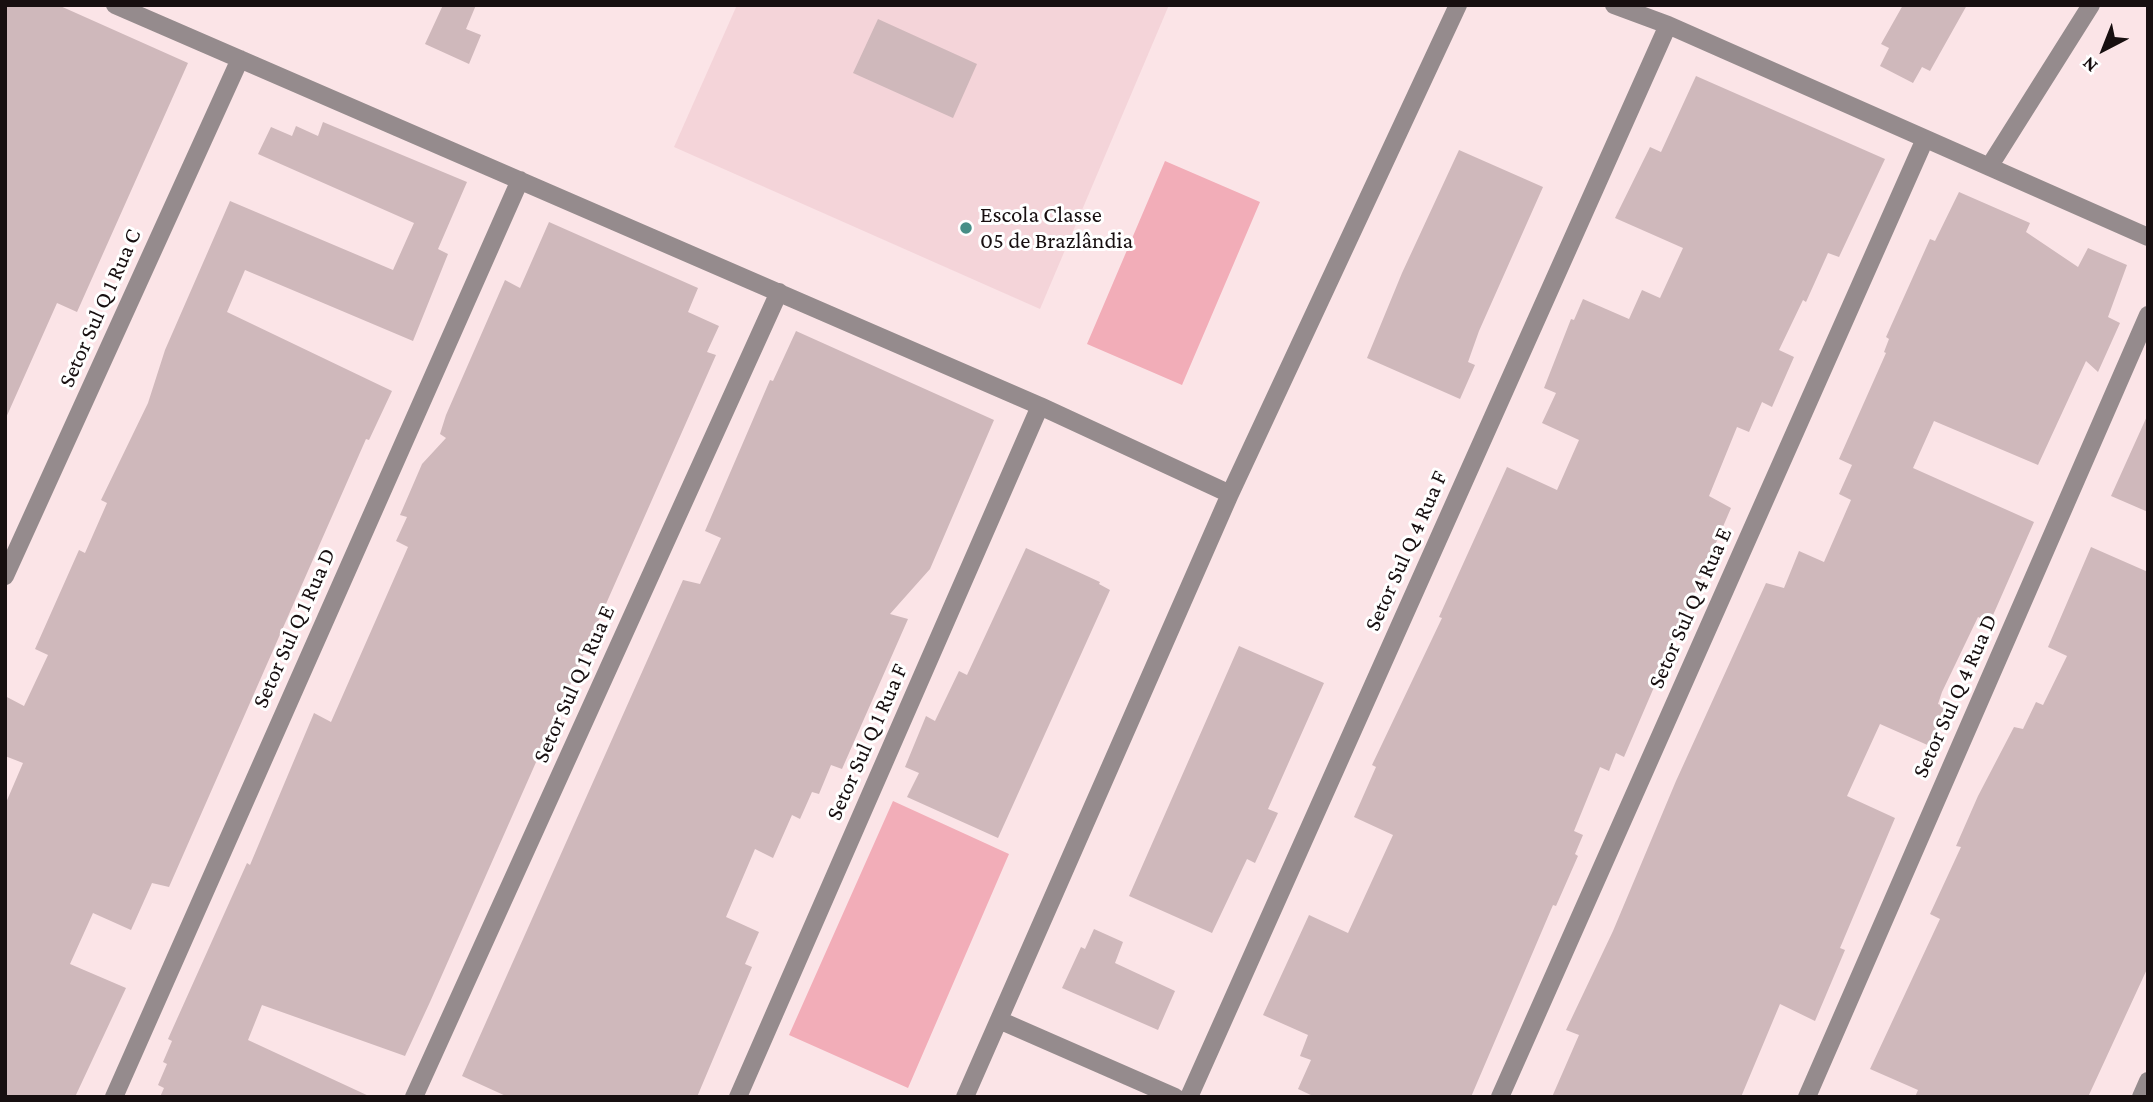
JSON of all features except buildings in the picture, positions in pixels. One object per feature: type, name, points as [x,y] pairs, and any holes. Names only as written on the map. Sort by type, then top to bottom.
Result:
[{"type":"street","points":[[115,5],[1040,406],[1230,494]]},
{"type":"street","points":[[965,1097],[1230,494],[1458,5]]},
{"type":"street","points":[[1614,5],[1668,25],[2148,237]]},
{"type":"street","points":[[1989,167],[2091,5]]},
{"type":"street","name":"Setor Sul Q 4 Rua F","points":[[1189,1097],[1668,25]]},
{"type":"street","name":"Setor Sul Q 1 Rua C","points":[[5,576],[240,59]]},
{"type":"street","name":"Setor Sul Q 4 Rua E","points":[[1500,1097],[1925,139]]},
{"type":"street","name":"Setor Sul Q 1 Rua D","points":[[114,1097],[520,180]]},
{"type":"street","name":"Setor Sul Q 1 Rua E","points":[[414,1097],[779,292]]},
{"type":"street","name":"Setor Sul Q 4 Rua D","points":[[1807,1097],[2148,315]]},
{"type":"street","name":"Setor Sul Q 1 Rua F","points":[[738,1097],[1040,406]]},
{"type":"street","points":[[999,1020],[1175,1097]]},
{"type":"street","points":[[2141,1097],[2148,1081]]},
{"type":"shaded area","name":"Escola Classe 05 de Brazlândia","points":[[737,5],[1169,5],[1040,309],[674,147]]},
{"type":"shaded area","points":[[1165,161],[1260,202],[1182,385],[1087,344]]},
{"type":"shaded area","points":[[893,801],[1009,854],[908,1088],[789,1035]]},
{"type":"place","name":"Escola Classe 05 de Brazlândia","points":[[966,228]]}]
